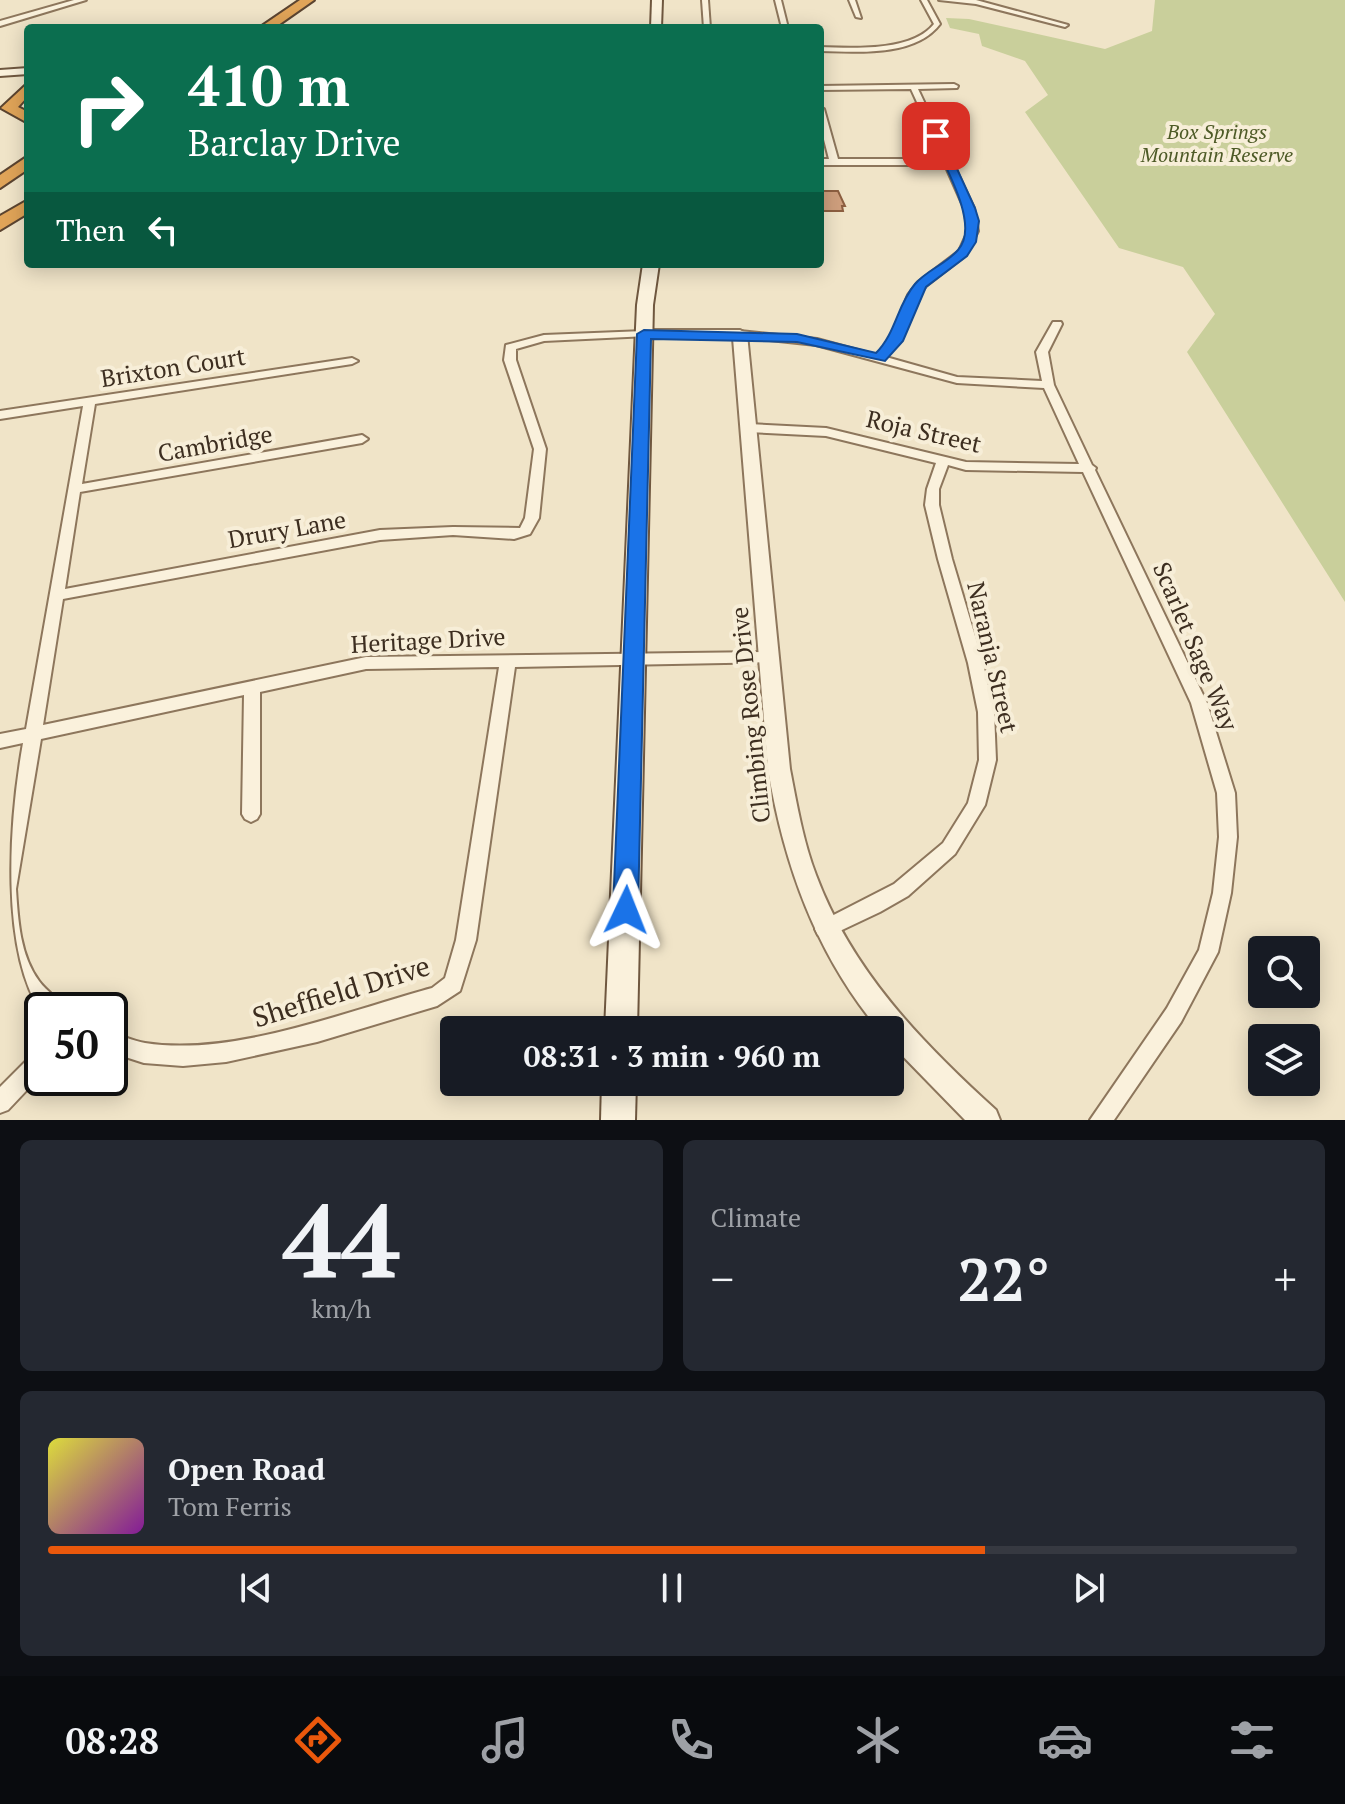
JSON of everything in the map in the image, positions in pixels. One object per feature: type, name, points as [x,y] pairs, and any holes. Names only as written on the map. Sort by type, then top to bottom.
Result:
[{"type":"highway","points":[[271,24],[308,0]]},
{"type":"highway","points":[[282,24],[320,3]]},
{"type":"highway","points":[[295,24],[320,3]]},
{"type":"highway","points":[[0,98],[24,75]]},
{"type":"highway","points":[[24,91],[9,108],[24,116]]},
{"type":"highway","points":[[0,121],[20,134]]},
{"type":"highway","points":[[0,183],[24,164]]},
{"type":"highway","points":[[0,204],[24,188]]},
{"type":"highway","points":[[0,224],[24,208]]},
{"type":"highway","points":[[0,234],[24,219]]},
{"type":"main road","points":[[656,24],[657,0]]},
{"type":"main road","points":[[0,66],[24,70]]},
{"type":"main road","points":[[0,73],[24,71]]},
{"type":"main road","points":[[622,1016],[644,334],[651,268]]},
{"type":"main road","points":[[618,1120],[619,1096]]},
{"type":"street","points":[[0,21],[66,0]]},
{"type":"street","points":[[0,21],[82,0]]},
{"type":"street","points":[[705,0],[707,24]]},
{"type":"street","points":[[778,0],[784,24]]},
{"type":"street","points":[[852,0],[859,17]]},
{"type":"street","points":[[824,49],[884,47],[929,35],[937,24],[924,0]]},
{"type":"street","points":[[942,0],[976,2],[1065,25]]},
{"type":"street","points":[[879,358],[896,341],[912,297],[922,284],[963,253],[970,242],[973,221],[913,86]]},
{"type":"street","points":[[824,88],[954,86]]},
{"type":"street","points":[[824,124],[834,162]]},
{"type":"street","points":[[824,162],[948,162]]},
{"type":"street","name":"Scarlet Sage Way","points":[[1057,324],[1042,352],[1048,385],[1199,703],[1226,793],[1228,837],[1222,893],[1208,952],[1174,1015],[1101,1120]]},
{"type":"street","points":[[644,334],[740,334],[797,338],[957,380],[1048,385]]},
{"type":"street","name":"Drury Lane","points":[[59,595],[368,537],[417,532],[514,534],[525,531],[532,518],[540,449],[510,360],[510,347],[544,338],[644,334]]},
{"type":"street","name":"Climbing Rose Drive","points":[[740,334],[779,769],[790,837],[825,929],[900,1036],[986,1120]]},
{"type":"street","name":"Brixton Court","points":[[0,415],[352,361]]},
{"type":"street","points":[[36,992],[21,970],[8,927],[7,889],[89,403]]},
{"type":"street","name":"Roja Street","points":[[748,428],[826,432],[942,463],[989,469],[1090,468]]},
{"type":"street","name":"Cambridge","points":[[75,489],[362,439]]},
{"type":"street","name":"Naranja Street","points":[[825,929],[899,892],[934,865],[961,835],[983,792],[989,769],[987,720],[932,505],[942,463]]},
{"type":"street","name":"Heritage Drive","points":[[0,741],[366,663],[635,657],[769,658]]},
{"type":"street","name":"Sheffield Drive","points":[[128,1047],[159,1055],[212,1055],[264,1046],[437,996],[453,984],[466,940],[508,660]]},
{"type":"street","points":[[251,814],[252,687]]},
{"type":"street","points":[[0,1102],[24,1077]]},
{"type":"green space","name":"Box Springs Mountain Reserve","points":[[1155,0],[1345,0],[1345,602],[1187,352],[1215,314],[1183,267],[1119,248],[1025,112],[1048,95],[1025,61],[982,46],[979,34],[950,28],[946,18],[969,19],[1105,49],[1152,31]]},
{"type":"building","points":[[824,191],[838,191],[845,206],[842,206],[843,211],[824,211]]},
{"type":"route","points":[[626,910],[644,334],[740,334],[797,338],[879,358],[896,341],[912,297],[922,284],[963,253],[973,231],[969,208],[936,136]]}]
